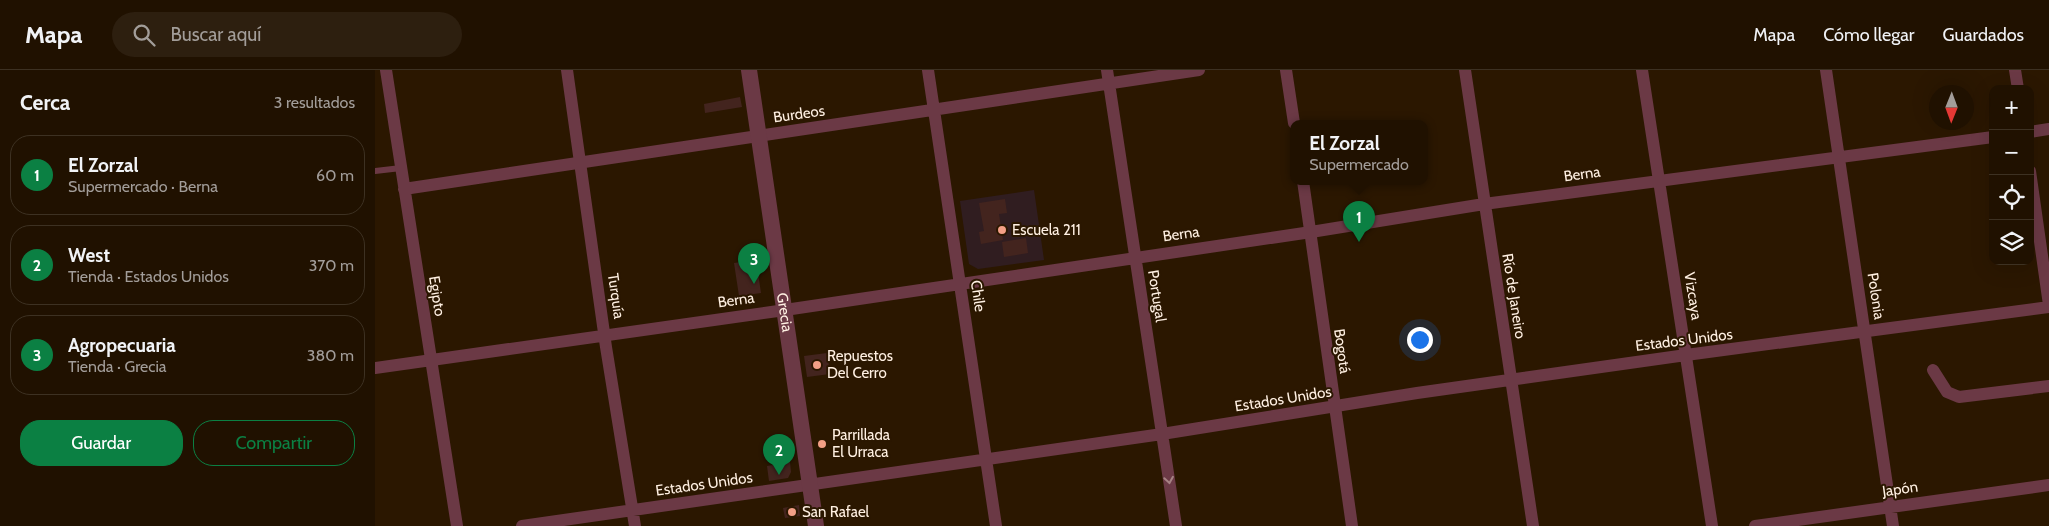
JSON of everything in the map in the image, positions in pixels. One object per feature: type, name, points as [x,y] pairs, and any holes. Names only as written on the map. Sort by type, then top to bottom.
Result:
[{"type":"street","name":"Egipto","points":[[385,70],[457,526]]},
{"type":"street","name":"Turquía","points":[[567,70],[605,336],[635,526]]},
{"type":"street","name":"Grecia","points":[[749,70],[816,526]]},
{"type":"street","name":"Chile","points":[[928,70],[996,526]]},
{"type":"street","name":"Portugal","points":[[1107,70],[1176,526]]},
{"type":"street","name":"Burdeos","points":[[404,189],[1199,70]]},
{"type":"street","points":[[1286,70],[1294,120]]},
{"type":"street","name":"Río de Janeiro","points":[[1465,70],[1533,526]]},
{"type":"street","name":"Vizcaya","points":[[1642,70],[1712,526]]},
{"type":"street","name":"Polonia","points":[[1826,70],[1893,526]]},
{"type":"street","points":[[2015,70],[2017,85]]},
{"type":"street","points":[[2034,131],[2049,129]]},
{"type":"street","name":"Berna","points":[[375,368],[785,310],[1311,232],[1484,204],[1989,138]]},
{"type":"street","points":[[2031,175],[2049,306]]},
{"type":"street","name":"Bogotá","points":[[1304,185],[1352,526]]},
{"type":"street","name":"Estados Unidos","points":[[522,526],[987,460],[1686,355],[2049,306]]},
{"type":"street","points":[[1933,370],[1947,392],[1959,397],[2049,386]]},
{"type":"street","name":"Japón","points":[[1755,526],[2049,484]]},
{"type":"lane","points":[[375,171],[401,168]]},
{"type":"shaded area","name":"Escuela 211","points":[[1034,190],[1044,260],[978,269],[969,264],[960,201]]},
{"type":"building","points":[[740,97],[742,107],[705,113],[704,104]]},
{"type":"building","points":[[1005,199],[1007,213],[999,214],[1003,240],[981,244],[979,232],[984,231],[979,203]]},
{"type":"building","points":[[1026,238],[1028,253],[1004,257],[1002,242]]},
{"type":"building","points":[[756,260],[761,293],[739,296],[734,263]]},
{"type":"building","name":"Repuestos Del Cerro","points":[[827,353],[830,374],[807,377],[804,356]]},
{"type":"building","points":[[790,462],[791,472],[788,478],[769,481],[767,466]]},
{"type":"building","name":"San Rafael","points":[[799,505],[800,516],[785,518],[783,508]]},
{"type":"place","name":"Escuela 211","points":[[1002,230]]},
{"type":"place","name":"El Zorzal","points":[[1359,242]]},
{"type":"place","name":"Agropecuaria","points":[[754,284]]},
{"type":"place","name":"Repuestos Del Cerro","points":[[817,365]]},
{"type":"place","name":"Parrillada El Urraca","points":[[822,444]]},
{"type":"place","name":"West","points":[[779,475]]},
{"type":"place","name":"San Rafael","points":[[792,512]]}]
